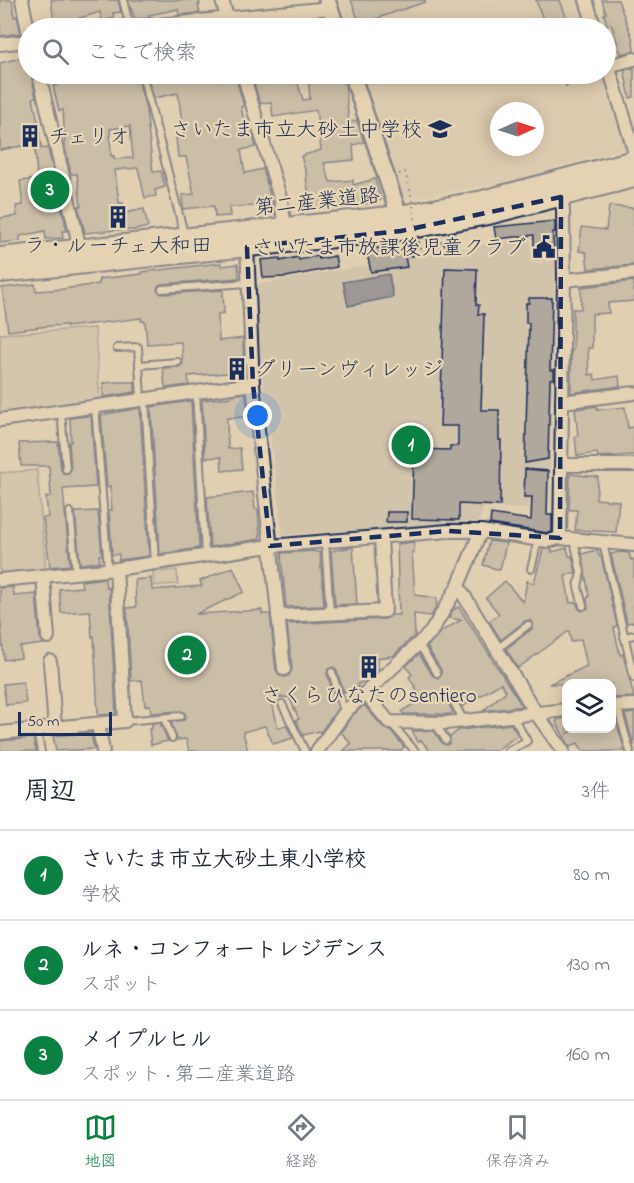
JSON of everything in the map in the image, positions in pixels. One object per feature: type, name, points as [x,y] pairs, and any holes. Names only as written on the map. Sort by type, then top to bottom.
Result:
[{"type":"main road","name":"第二産業道路","points":[[0,273],[247,247],[400,223],[634,160]]},
{"type":"main road","name":"第二産業道路","points":[[0,257],[285,227],[400,223],[488,215],[634,178]]},
{"type":"street","points":[[22,0],[26,18]]},
{"type":"street","points":[[222,0],[227,18]]},
{"type":"street","points":[[586,0],[592,18]]},
{"type":"street","points":[[259,18],[329,4]]},
{"type":"street","points":[[0,44],[18,42]]},
{"type":"street","points":[[616,61],[634,59]]},
{"type":"street","points":[[41,84],[80,249]]},
{"type":"street","points":[[246,84],[280,201],[285,227]]},
{"type":"street","points":[[355,84],[400,223]]},
{"type":"street","points":[[614,84],[634,150]]},
{"type":"street","points":[[560,538],[564,280],[561,197]]},
{"type":"street","points":[[247,247],[253,384],[284,669]]},
{"type":"street","points":[[564,280],[634,273]]},
{"type":"street","points":[[0,420],[253,384]]},
{"type":"street","points":[[562,402],[634,393]]},
{"type":"street","points":[[561,465],[634,465]]},
{"type":"street","points":[[0,580],[112,569],[270,546],[448,531],[481,531],[548,541],[560,538],[634,545]]},
{"type":"street","points":[[317,751],[346,711],[431,632],[458,586],[481,531]]},
{"type":"street","points":[[278,616],[385,611],[381,537]]},
{"type":"street","points":[[0,727],[0,733],[125,721],[112,569]]},
{"type":"street","points":[[43,576],[48,637]]},
{"type":"street","points":[[458,586],[536,713],[563,751]]},
{"type":"street","points":[[50,661],[55,728]]},
{"type":"street","points":[[365,693],[389,722],[439,723],[562,710]]},
{"type":"street","points":[[616,706],[634,705]]},
{"type":"street","points":[[98,724],[103,751]]},
{"type":"lane","points":[[123,0],[128,18]]},
{"type":"lane","points":[[145,84],[185,237]]},
{"type":"lane","points":[[162,289],[249,283]]},
{"type":"lane","points":[[117,348],[138,346],[155,563]]},
{"type":"lane","points":[[139,364],[178,362]]},
{"type":"lane","points":[[196,392],[205,555]]},
{"type":"lane","points":[[95,406],[112,569]]},
{"type":"lane","points":[[60,411],[66,469]]},
{"type":"lane","points":[[70,512],[76,572]]},
{"type":"lane","points":[[574,539],[581,572],[578,587],[583,606]]},
{"type":"lane","points":[[531,568],[538,540]]},
{"type":"lane","points":[[325,541],[330,614]]},
{"type":"lane","points":[[603,542],[634,678]]},
{"type":"lane","points":[[497,649],[528,626]]},
{"type":"lane","points":[[624,637],[634,635]]},
{"type":"lane","points":[[418,643],[437,673]]},
{"type":"lane","points":[[332,672],[346,711]]},
{"type":"lane","points":[[452,699],[464,721]]},
{"type":"lane","points":[[282,704],[305,751]]},
{"type":"lane","points":[[616,712],[630,751]]},
{"type":"lane","points":[[125,721],[182,716]]},
{"type":"lane","points":[[508,751],[527,741],[513,717]]},
{"type":"lane","points":[[164,718],[172,738]]},
{"type":"lane","points":[[389,722],[415,751]]},
{"type":"lane","points":[[439,723],[438,728],[446,740]]},
{"type":"lane","points":[[37,731],[41,751]]},
{"type":"path","points":[[399,174],[405,172],[420,249],[444,245],[444,241],[422,243]]},
{"type":"highlighted area","points":[[561,197],[560,538],[448,531],[270,546],[253,384],[247,247],[401,231]]},
{"type":"shaded area","points":[[340,0],[580,0],[586,18],[346,18]]},
{"type":"shaded area","name":"さいたま市立大砂土中学校","points":[[367,84],[606,84],[627,147],[512,180],[404,199]]},
{"type":"shaded area","points":[[530,237],[532,263],[555,261],[549,510],[484,507],[479,522],[283,535],[253,285]]},
{"type":"shaded area","points":[[389,274],[393,297],[348,306],[343,282]]},
{"type":"shaded area","points":[[95,328],[100,404],[0,417],[0,334]]},
{"type":"shaded area","points":[[37,470],[46,571],[0,576],[0,473]]},
{"type":"shaded area","points":[[177,570],[178,584],[154,586],[153,572]]},
{"type":"building","points":[[0,0],[12,0],[14,17],[17,16],[18,20],[18,33],[0,36]]},
{"type":"building","points":[[51,0],[118,0],[121,12],[113,13],[114,18],[101,18],[100,12],[80,18],[53,18]]},
{"type":"building","points":[[128,0],[199,0],[200,13],[179,15],[178,9],[149,15],[149,18],[135,18]]},
{"type":"building","points":[[351,0],[425,0],[425,2],[378,18],[358,18]]},
{"type":"building","points":[[536,0],[560,0],[566,18],[542,18]]},
{"type":"building","points":[[602,0],[618,0],[633,40],[634,51],[621,54],[616,39],[616,18],[605,18]]},
{"type":"building","points":[[18,58],[18,84],[33,84],[36,97],[33,98],[41,146],[22,148],[22,146],[0,150],[0,63]]},
{"type":"building","points":[[634,68],[634,97],[630,98],[624,70]]},
{"type":"building","points":[[57,84],[140,84],[146,110],[153,172],[161,171],[165,187],[155,190],[156,196],[145,198],[138,168],[115,170],[119,203],[123,203],[125,213],[144,209],[148,227],[85,233],[78,206],[81,206],[77,174],[71,174],[65,147],[63,110],[59,111],[53,86]],"holes":[[[130,126],[133,158],[114,159],[114,156],[111,156],[110,129]]]},
{"type":"building","points":[[150,84],[238,84],[244,106],[241,107],[247,136],[253,135],[256,147],[241,150],[245,173],[263,169],[275,214],[259,214],[259,206],[229,207],[230,216],[215,217],[214,206],[183,209],[182,195],[194,194],[186,157],[178,157],[176,138],[184,137],[178,93],[154,98]]},
{"type":"building","points":[[254,84],[298,84],[303,100],[310,99],[309,84],[345,84],[349,123],[357,120],[364,142],[353,145],[354,160],[324,163],[330,182],[353,180],[353,185],[375,179],[381,200],[366,204],[311,209],[307,177],[301,156],[321,150],[316,110],[273,117],[271,102],[260,103]]},
{"type":"building","points":[[48,148],[67,231],[62,231],[63,238],[46,239],[45,231],[20,236],[20,241],[0,243],[0,218],[17,216],[16,206],[23,205],[20,181],[37,179],[35,149]]},
{"type":"building","points":[[609,206],[634,208],[634,265],[588,269],[586,252],[579,251],[582,227],[606,230]]},
{"type":"building","points":[[555,221],[554,258],[534,259],[534,235],[496,239],[494,227]]},
{"type":"building","points":[[412,245],[413,256],[405,257],[407,267],[371,272],[366,249]]},
{"type":"building","points":[[318,256],[319,259],[335,256],[337,267],[286,277],[263,278],[261,260],[280,258],[280,261],[298,257],[299,260]]},
{"type":"building","points":[[221,263],[221,266],[238,264],[239,278],[162,284],[157,290],[162,294],[223,290],[224,313],[218,314],[219,341],[243,338],[244,377],[229,379],[228,373],[188,376],[189,385],[165,388],[163,368],[179,367],[183,364],[181,342],[147,344],[145,321],[141,321],[141,318],[8,331],[2,288],[35,284],[36,291],[63,289],[99,284],[99,279]]},
{"type":"building","points":[[445,268],[477,269],[476,305],[479,305],[478,314],[484,314],[481,410],[499,410],[500,506],[459,504],[459,520],[412,519],[414,449],[450,450],[450,446],[458,446],[458,426],[440,426]]},
{"type":"building","points":[[634,281],[634,301],[608,303],[609,313],[592,314],[592,348],[588,348],[589,375],[594,374],[595,380],[619,376],[620,386],[571,393],[573,309],[581,309],[581,287]]},
{"type":"building","points":[[529,298],[552,298],[550,370],[554,370],[554,379],[550,379],[548,459],[525,463],[529,323],[526,323],[526,303],[529,303]]},
{"type":"building","points":[[135,382],[135,392],[103,397],[103,383]]},
{"type":"building","points":[[246,393],[248,417],[227,418],[228,449],[240,448],[242,469],[222,471],[221,457],[205,458],[202,400]]},
{"type":"building","points":[[191,401],[199,548],[160,554],[151,407]]},
{"type":"building","points":[[597,406],[597,410],[625,407],[628,428],[634,427],[634,455],[598,457],[597,453],[577,456],[575,436],[578,436],[575,409]]},
{"type":"building","points":[[140,408],[149,556],[119,560],[119,554],[112,555],[109,510],[112,510],[110,486],[107,487],[101,415]]},
{"type":"building","points":[[91,416],[96,487],[63,489],[70,565],[50,567],[43,518],[48,517],[46,497],[51,496],[49,466],[21,466],[19,443],[58,442],[61,470],[68,474],[71,469],[70,418]]},
{"type":"building","points":[[525,469],[548,471],[547,515],[552,515],[552,532],[490,524],[491,514],[531,520],[532,497],[524,497]]},
{"type":"building","points":[[570,474],[598,477],[596,499],[619,501],[616,532],[575,530],[577,510],[569,510]]},
{"type":"building","points":[[253,492],[255,509],[258,509],[260,539],[210,547],[207,497]]},
{"type":"building","points":[[98,511],[102,555],[99,555],[100,562],[80,564],[75,512]]},
{"type":"building","points":[[387,512],[407,512],[407,522],[386,522]]},
{"type":"building","points":[[489,541],[506,543],[500,570],[483,565]]},
{"type":"building","points":[[414,542],[414,552],[412,552],[415,595],[437,598],[436,608],[431,616],[414,614],[415,635],[393,656],[376,658],[379,669],[365,682],[358,684],[358,688],[344,692],[336,669],[333,667],[328,669],[327,674],[338,708],[320,733],[319,731],[303,735],[289,697],[271,698],[278,728],[286,725],[293,738],[273,744],[265,726],[243,732],[248,751],[189,751],[186,739],[177,740],[171,722],[184,720],[185,713],[181,711],[151,713],[150,705],[145,706],[142,680],[131,681],[127,608],[136,607],[135,580],[151,578],[152,590],[202,586],[200,581],[233,567],[244,592],[196,614],[262,610],[262,614],[270,614],[276,670],[280,676],[285,677],[292,669],[287,624],[385,619],[392,615],[399,615],[397,544]]},
{"type":"building","points":[[353,547],[357,604],[335,605],[331,551]]},
{"type":"building","points":[[567,548],[569,556],[572,556],[576,572],[565,576],[570,603],[576,602],[582,611],[588,608],[589,596],[582,554],[597,550],[601,556],[617,625],[614,628],[620,655],[623,654],[634,697],[616,698],[616,679],[562,679],[562,684],[549,684],[587,666],[581,639],[571,642],[569,631],[518,668],[506,649],[532,629],[532,622],[525,621],[501,640],[489,621],[499,614],[486,598],[505,581],[523,602],[527,581],[534,583],[543,549],[552,549],[552,552]]},
{"type":"building","points":[[320,552],[324,606],[286,607],[282,553]]},
{"type":"building","points":[[629,553],[631,560],[634,559],[634,622],[627,623],[611,554]]},
{"type":"building","points":[[105,578],[106,588],[109,587],[116,714],[98,715],[94,636],[92,637],[90,611],[61,613],[59,589],[82,587],[81,581]]},
{"type":"building","points":[[13,587],[14,596],[36,594],[40,638],[44,644],[20,647],[21,658],[4,660],[0,588]]},
{"type":"building","points":[[459,607],[522,706],[483,711],[506,691],[501,683],[462,707],[455,695],[449,695],[447,701],[453,712],[450,714],[403,714],[402,711],[422,699],[409,677],[412,675],[406,666],[419,654],[433,676],[438,678],[441,676],[441,670],[427,647],[440,632],[461,620],[449,618],[453,610]]},
{"type":"building","points":[[23,682],[26,703],[6,705],[3,684]]},
{"type":"building","points":[[364,705],[404,747],[400,751],[343,751],[351,744],[341,732],[352,716]]},
{"type":"building","points":[[634,713],[634,746],[625,714]]},
{"type":"building","points":[[562,719],[562,733],[556,722]]},
{"type":"building","points":[[616,721],[625,751],[583,751],[578,743],[570,747],[562,733],[616,733]]},
{"type":"building","points":[[160,723],[168,741],[151,745],[149,729],[152,729],[152,724]]},
{"type":"building","points":[[511,724],[518,735],[495,751],[430,751],[421,740],[418,742],[412,731],[434,731],[446,745],[449,744],[450,737],[459,730]]},
{"type":"building","points":[[91,733],[94,749],[56,751],[53,736]]},
{"type":"building","points":[[33,738],[36,751],[0,751],[0,741]]},
{"type":"place","name":"さいたま市立大砂土中学校","points":[[440,129]]},
{"type":"place","name":"チェリオ","points":[[30,136]]},
{"type":"place","name":"メイプルヒル","points":[[50,190]]},
{"type":"place","name":"ラ・ルーチェ大和田","points":[[118,217]]},
{"type":"place","name":"さいたま市放課後児童クラブ","points":[[544,247]]},
{"type":"place","name":"グリーンヴィレッジ","points":[[237,369]]},
{"type":"place","name":"さいたま市立大砂土東小学校","points":[[411,445]]},
{"type":"place","name":"ルネ・コンフォートレジデンス","points":[[187,655]]},
{"type":"place","name":"さくらひなたのsentiero","points":[[369,667]]}]
